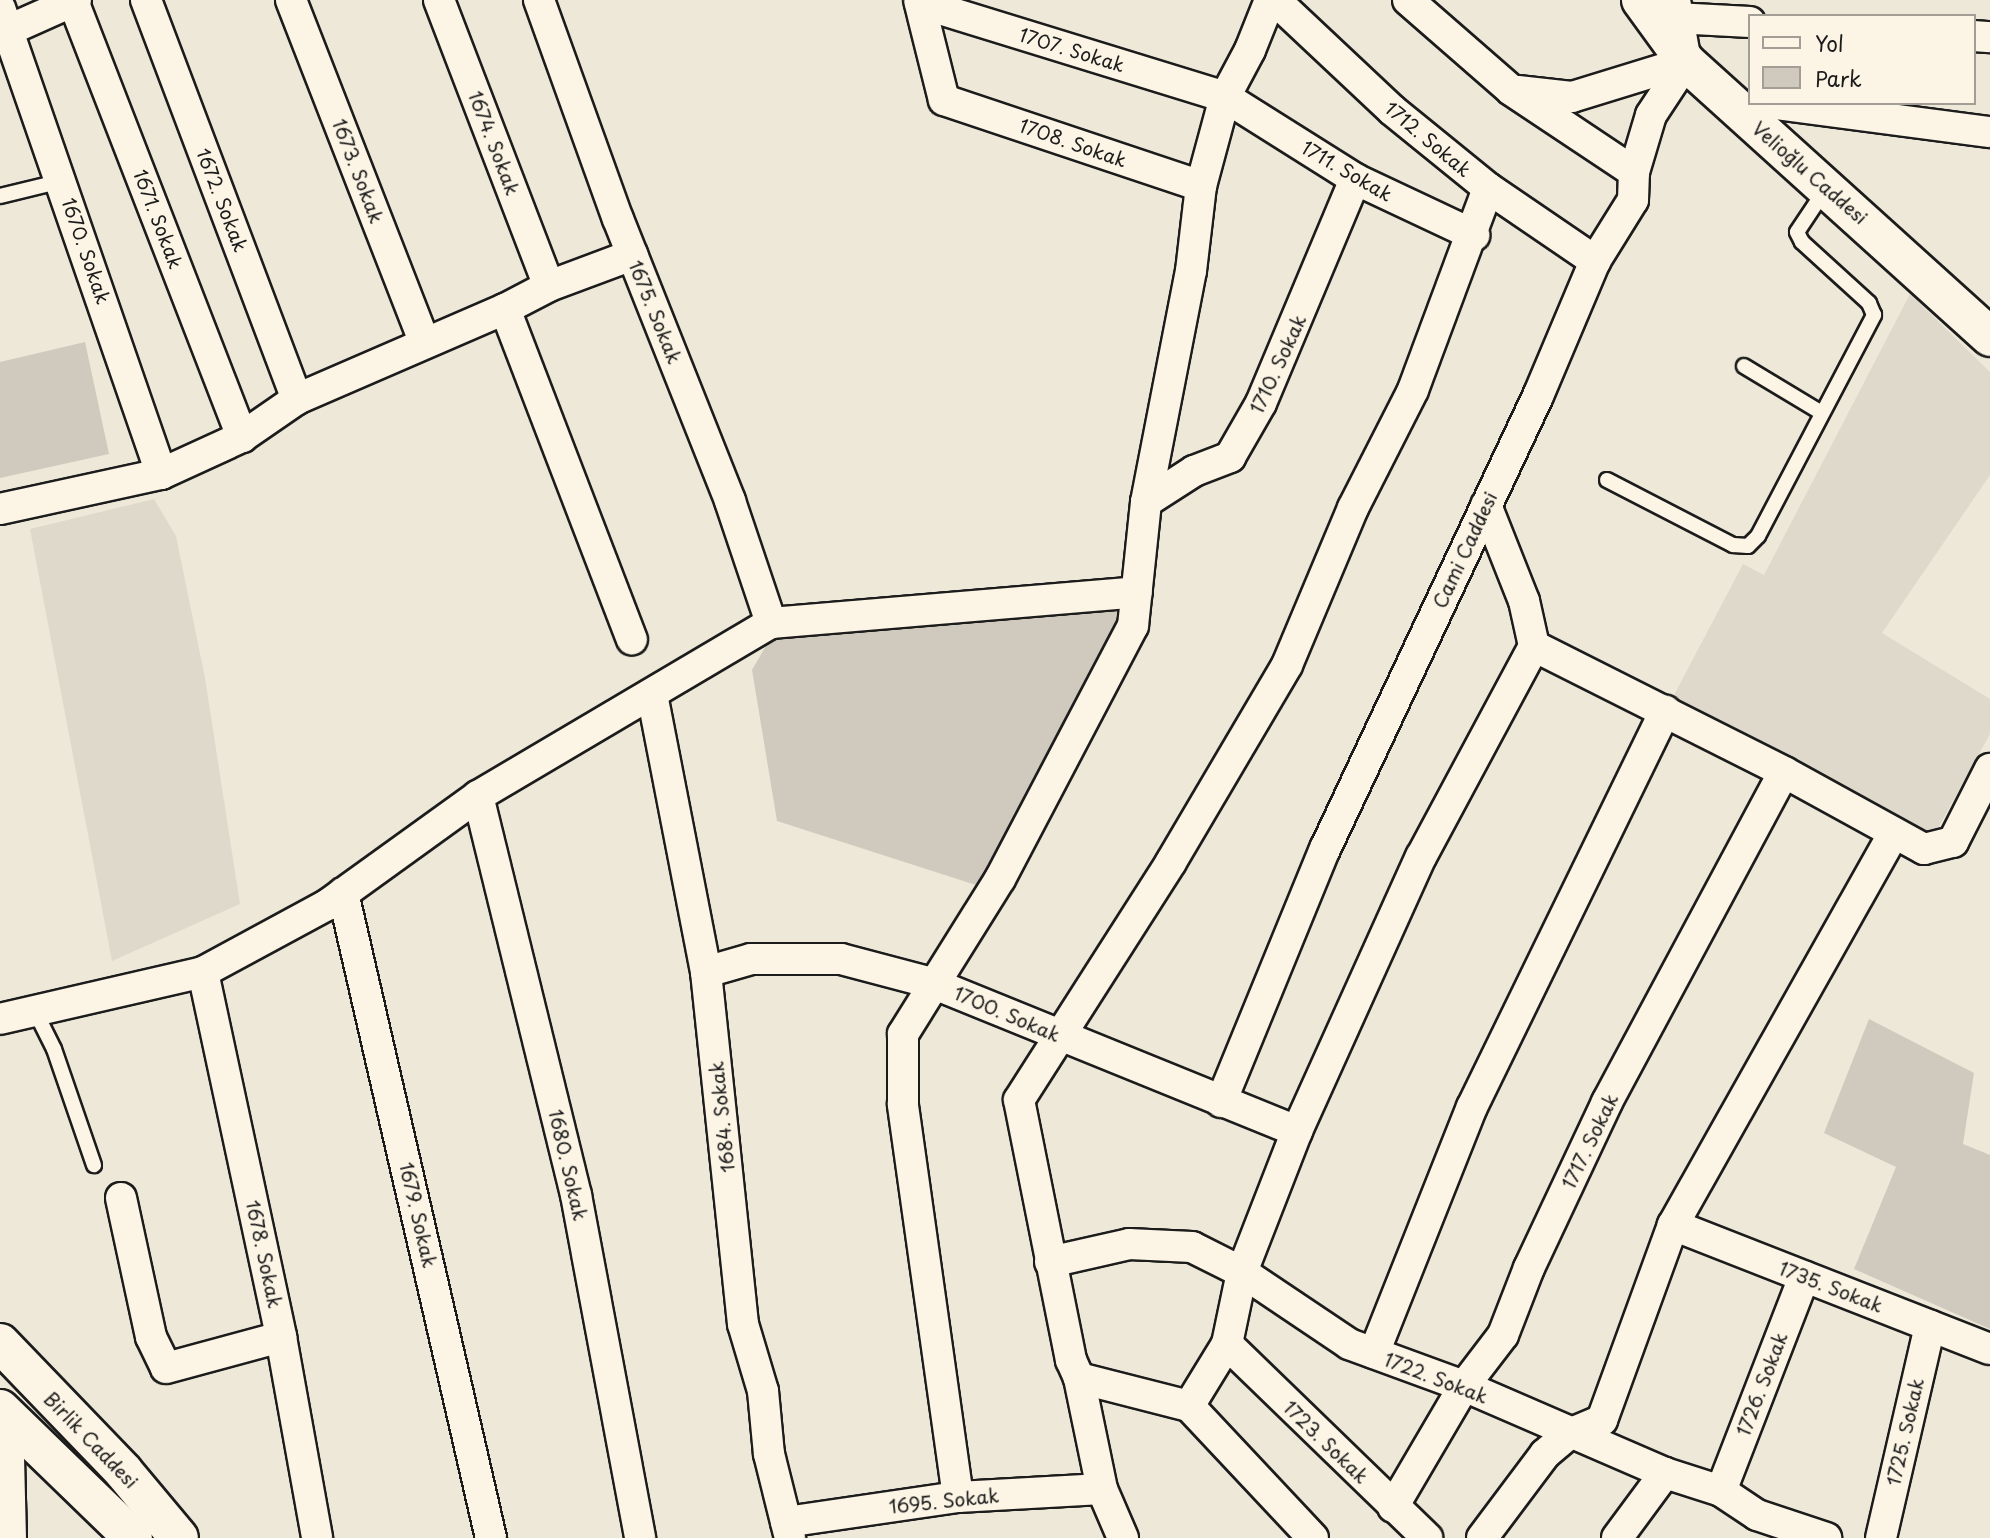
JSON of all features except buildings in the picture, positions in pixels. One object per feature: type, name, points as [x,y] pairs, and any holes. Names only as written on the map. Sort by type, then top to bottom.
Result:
[{"type":"main road","name":"Velioğlu Caddesi","points":[[1641,0],[1686,62],[1738,99],[1826,187],[1990,337]]},
{"type":"main road","name":"Birlik Caddesi","points":[[0,1343],[90,1441],[123,1471],[179,1538]]},
{"type":"main road","name":"Birlik Caddesi","points":[[4,1412],[88,1490],[118,1535]]},
{"type":"main road","points":[[88,1490],[90,1441]]},
{"type":"main road","points":[[118,1535],[123,1471]]},
{"type":"street","name":"1672. Sokak","points":[[146,0],[297,399]]},
{"type":"street","name":"1673. Sokak","points":[[291,0],[425,343]]},
{"type":"street","name":"1674. Sokak","points":[[439,0],[549,286]]},
{"type":"street","name":"1675. Sokak","points":[[539,0],[632,255],[730,501],[771,623]]},
{"type":"street","points":[[958,1497],[903,1104],[903,1034],[932,983],[1000,879],[1133,626],[1146,502],[1191,271],[1201,186],[1225,97],[1250,50],[1270,0]]},
{"type":"street","name":"1712. Sokak","points":[[1275,0],[1392,110],[1488,188],[1595,261]]},
{"type":"street","points":[[1408,0],[1511,90],[1634,172]]},
{"type":"street","points":[[5,19],[75,1]]},
{"type":"street","name":"1671. Sokak","points":[[75,1],[242,437]]},
{"type":"street","name":"1707. Sokak","points":[[920,1],[1225,97]]},
{"type":"street","name":"1708. Sokak","points":[[920,1],[944,100],[1201,186]]},
{"type":"street","points":[[1511,90],[1572,97],[1686,62],[1675,9],[1748,22]]},
{"type":"street","name":"1670. Sokak","points":[[5,19],[162,474]]},
{"type":"street","name":"Cami Caddesi","points":[[1221,1101],[1325,849],[1486,505],[1595,261],[1633,200],[1634,172],[1651,115],[1686,62]]},
{"type":"street","name":"1711. Sokak","points":[[1225,97],[1355,180],[1474,235]]},
{"type":"street","points":[[1784,105],[1990,132]]},
{"type":"street","name":"1710. Sokak","points":[[1146,502],[1194,471],[1230,457],[1261,403],[1355,180]]},
{"type":"street","points":[[1123,1538],[1102,1489],[1079,1378],[1071,1360],[1019,1100],[1171,862],[1287,665],[1353,508],[1413,390],[1474,235],[1488,188]]},
{"type":"street","points":[[0,509],[162,474],[242,437],[297,399],[505,309],[549,286],[632,255]]},
{"type":"street","points":[[505,309],[632,639]]},
{"type":"street","points":[[1189,1406],[1227,1344],[1242,1272],[1297,1131],[1421,857],[1534,646],[1524,601],[1486,505]]},
{"type":"street","points":[[0,1020],[202,972],[344,893],[478,796],[771,623],[1137,592]]},
{"type":"street","points":[[1534,646],[1784,772],[1924,849],[1953,842],[1990,769]]},
{"type":"street","name":"1684. Sokak","points":[[652,695],[706,972],[743,1324],[763,1391],[769,1454],[788,1530]]},
{"type":"street","points":[[1374,1353],[1472,1107],[1665,711]]},
{"type":"street","name":"1717. Sokak","points":[[1393,1507],[1464,1386],[1503,1335],[1529,1268],[1607,1102],[1784,772]]},
{"type":"street","name":"1680. Sokak","points":[[478,796],[576,1195],[640,1538]]},
{"type":"street","points":[[1482,1538],[1545,1454],[1569,1434],[1602,1420],[1673,1225],[1894,833]]},
{"type":"street","name":"1679. Sokak","points":[[344,893],[491,1538]]},
{"type":"street","name":"1700. Sokak","points":[[706,972],[751,959],[841,959],[932,983],[1297,1131]]},
{"type":"street","name":"1678. Sokak","points":[[202,972],[281,1337],[317,1538]]},
{"type":"street","points":[[121,1198],[150,1337],[166,1368],[281,1337]]},
{"type":"street","name":"1735. Sokak","points":[[1673,1225],[1990,1349]]},
{"type":"street","name":"1722. Sokak","points":[[1050,1262],[1129,1244],[1192,1247],[1242,1272],[1349,1344],[1464,1386],[1665,1474],[1721,1491],[1750,1526],[1826,1538]]},
{"type":"street","name":"1726. Sokak","points":[[1721,1491],[1804,1277]]},
{"type":"street","name":"1725. Sokak","points":[[1881,1538],[1930,1326]]},
{"type":"street","name":"1723. Sokak","points":[[1227,1344],[1427,1538]]},
{"type":"street","points":[[1079,1378],[1189,1406],[1313,1538]]},
{"type":"street","points":[[4,1412],[11,1538]]},
{"type":"street","points":[[1617,1538],[1665,1474]]},
{"type":"street","name":"1695. Sokak","points":[[788,1530],[958,1497],[1102,1489]]},
{"type":"lane","points":[[0,196],[62,181]]},
{"type":"lane","points":[[1607,480],[1733,545],[1748,546],[1758,537],[1874,315],[1870,303],[1802,242],[1797,232],[1826,187]]},
{"type":"lane","points":[[1744,366],[1822,413]]},
{"type":"lane","points":[[35,1011],[54,1049],[94,1165]]},
{"type":"shaded area","points":[[1910,294],[1990,372],[1990,475],[1882,633],[1990,699],[1990,734],[1933,837],[1673,697],[1743,564],[1764,575]]},
{"type":"shaded area","points":[[154,499],[176,536],[205,678],[240,904],[112,961],[30,529]]},
{"type":"green space","points":[[85,342],[109,454],[0,478],[0,362]]},
{"type":"green space","points":[[1128,587],[1119,623],[979,886],[777,821],[752,670],[782,618]]},
{"type":"green space","points":[[1869,1019],[1974,1073],[1963,1144],[1990,1155],[1990,1329],[1854,1269],[1896,1167],[1824,1133]]}]
